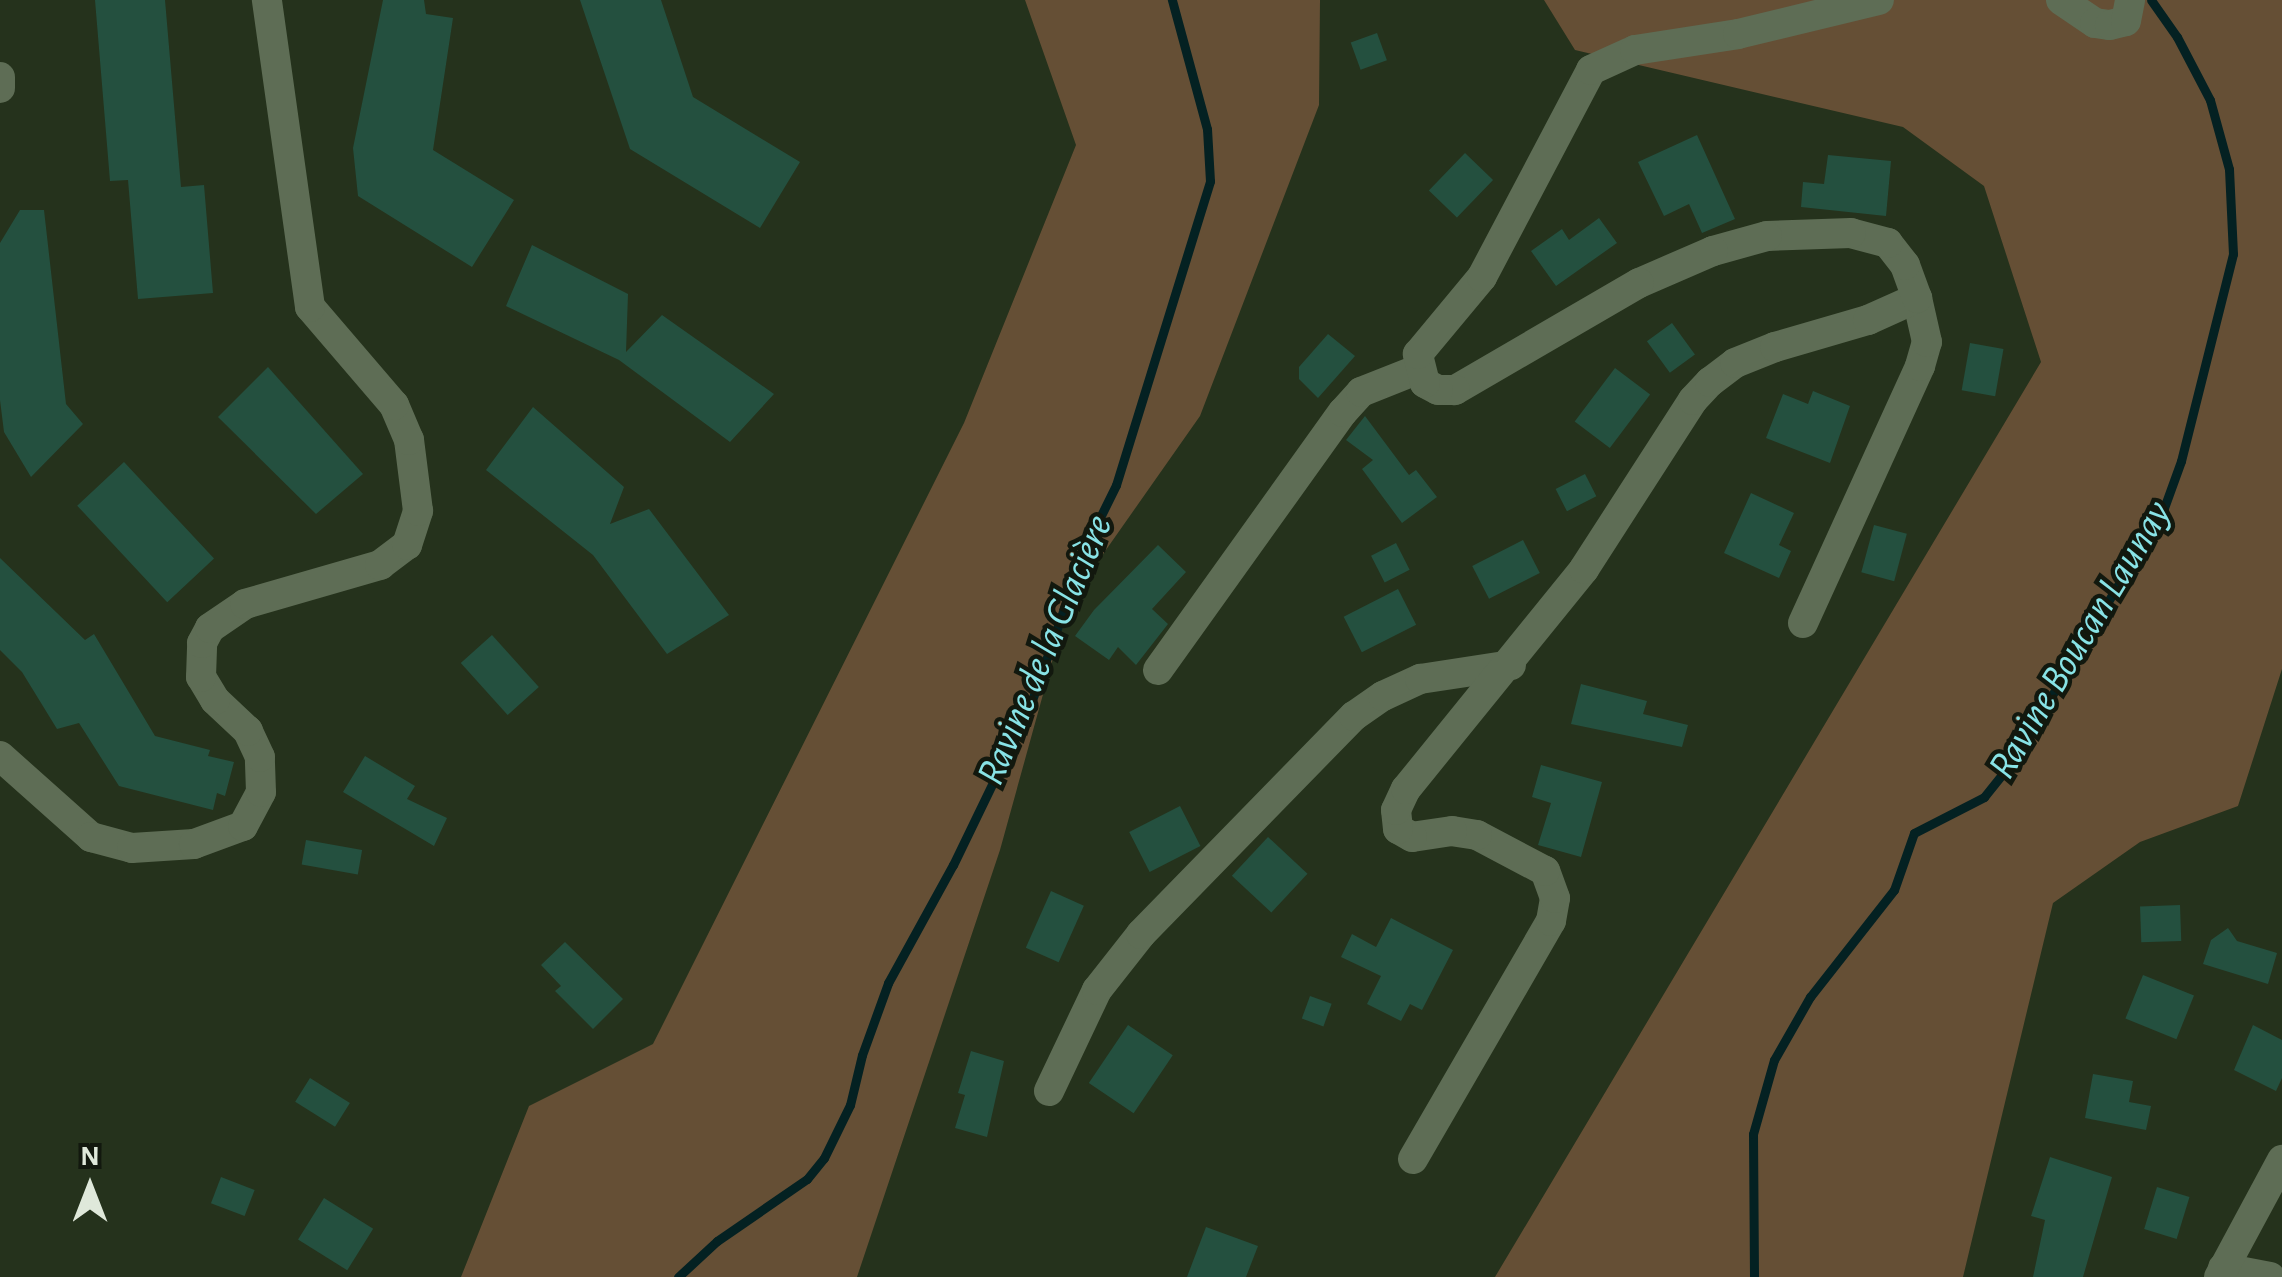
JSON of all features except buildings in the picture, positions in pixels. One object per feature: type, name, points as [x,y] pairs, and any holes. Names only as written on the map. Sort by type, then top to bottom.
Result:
[{"type":"street","points":[[0,756],[91,838],[132,848],[194,844],[243,826],[261,792],[260,757],[248,731],[215,700],[202,677],[202,643],[222,618],[299,586],[380,565],[407,545],[418,511],[409,440],[394,405],[310,307],[267,0]]},
{"type":"street","points":[[1804,623],[1920,366],[1927,342],[1905,265],[1888,242],[1851,233],[1767,236],[1713,251],[1638,284],[1455,390],[1438,390],[1425,383],[1418,354],[1429,336],[1455,314],[1482,277],[1591,70],[1635,50],[1738,34],[1880,0]]},
{"type":"street","points":[[2061,0],[2095,23],[2110,25],[2126,21],[2130,0]]},
{"type":"street","points":[[0,77],[0,88]]},
{"type":"street","points":[[1414,1160],[1551,921],[1556,898],[1545,871],[1477,835],[1452,832],[1412,837],[1398,829],[1396,810],[1406,790],[1511,665],[1584,569],[1693,400],[1710,382],[1736,363],[1775,347],[1868,320],[1917,298]]},
{"type":"street","points":[[1158,670],[1343,412],[1372,386],[1419,369]]},
{"type":"street","points":[[1049,1091],[1097,990],[1141,934],[1354,716],[1382,696],[1420,679],[1511,665]]},
{"type":"street","points":[[2270,1277],[2221,1272],[2282,1160]]},
{"type":"shaded area","points":[[1025,0],[1320,0],[1319,105],[1200,416],[1068,604],[1000,850],[857,1277],[461,1277],[529,1106],[653,1044],[964,423],[1076,145]]},
{"type":"shaded area","points":[[1544,0],[2282,0],[2282,669],[2238,806],[2140,842],[2053,903],[1963,1277],[1495,1277],[2041,362],[1984,186],[1903,127],[1575,50]]},
{"type":"waterway","name":"Ravine de la Glacière","points":[[678,1277],[717,1241],[807,1179],[824,1158],[850,1105],[862,1055],[888,983],[953,865],[1030,706],[1085,548],[1116,485],[1210,181],[1207,129],[1172,0]]},
{"type":"waterway","name":"Ravine Boucan Launay","points":[[1754,1277],[1753,1134],[1774,1060],[1810,997],[1894,890],[1914,833],[1984,797],[2012,762],[2164,508],[2181,461],[2233,254],[2229,169],[2210,100],[2177,37],[2151,0]]}]
